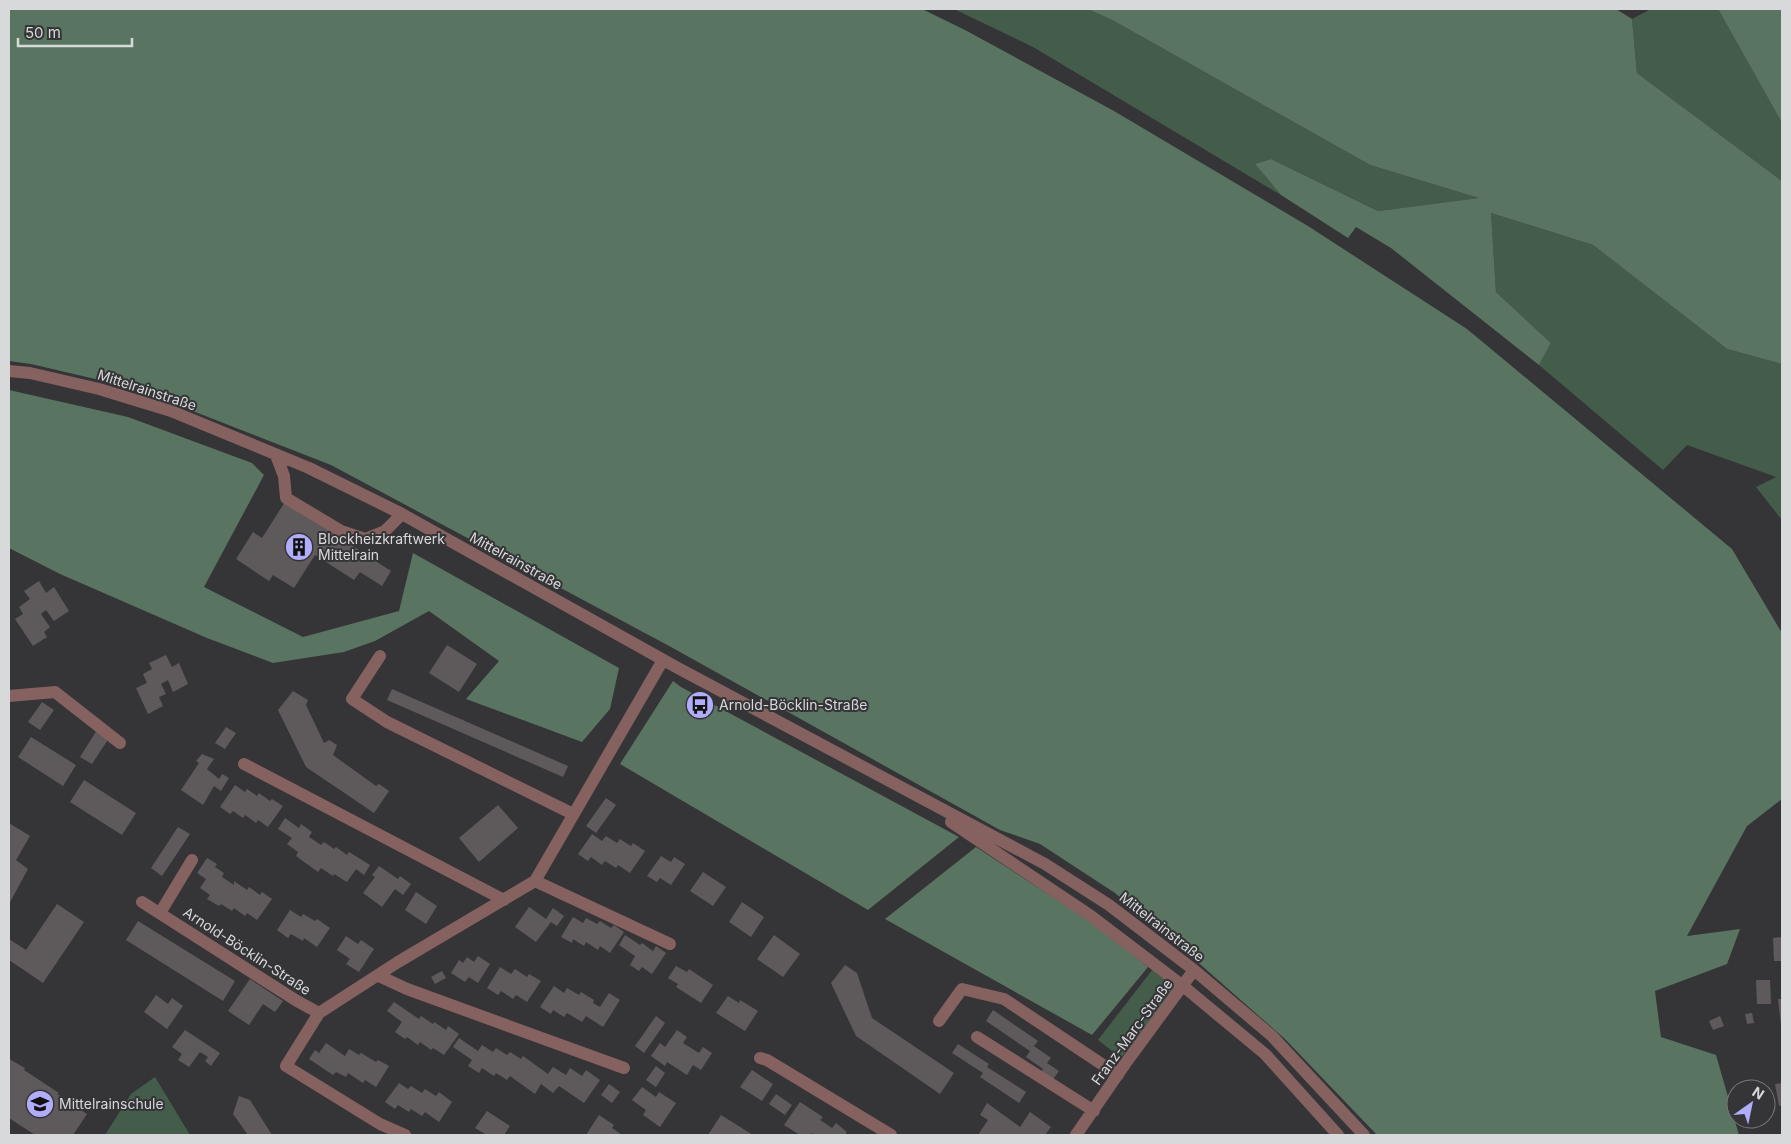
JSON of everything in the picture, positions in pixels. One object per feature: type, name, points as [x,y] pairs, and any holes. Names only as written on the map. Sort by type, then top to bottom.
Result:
[{"type":"street","name":"Mittelrainstraße","points":[[9,371],[30,373],[99,389],[171,411],[309,468],[402,514],[663,660],[1045,864],[1110,905],[1194,970],[1272,1036],[1364,1135]]},
{"type":"street","points":[[276,455],[284,476],[286,498],[341,531],[365,539],[385,531],[402,514]]},
{"type":"street","points":[[380,656],[352,699],[387,722],[573,814]]},
{"type":"street","name":"Arnold-Böcklin-Straße","points":[[405,1135],[380,1124],[286,1066],[318,1013],[379,976],[398,962],[535,881],[663,660]]},
{"type":"street","points":[[9,696],[55,692],[120,743]]},
{"type":"street","points":[[244,764],[504,900]]},
{"type":"street","name":"Mittelrainstraße","points":[[906,791],[1091,916],[1183,986],[1265,1054],[1338,1135]]},
{"type":"street","name":"Arnold-Böcklin-Straße","points":[[160,913],[192,860]]},
{"type":"street","points":[[535,881],[670,944]]},
{"type":"street","name":"Arnold-Böcklin-Straße","points":[[142,902],[318,1013]]},
{"type":"street","name":"Franz-Marc-Straße","points":[[1076,1135],[1194,970]]},
{"type":"street","points":[[379,976],[407,989],[624,1068]]},
{"type":"street","points":[[939,1021],[962,989],[1004,999],[1118,1075]]},
{"type":"street","points":[[977,1037],[1094,1111]]},
{"type":"street","points":[[760,1058],[767,1060],[891,1135]]},
{"type":"green space","points":[[9,9],[922,9],[965,30],[1114,111],[1308,226],[1467,329],[1732,549],[1782,633],[1782,799],[1747,826],[1687,936],[1740,929],[1727,964],[1655,991],[1661,1037],[1716,1055],[1726,1090],[1726,1129],[1737,1129],[1739,1135],[1377,1135],[1285,1039],[1201,965],[1115,893],[1040,844],[1000,830],[671,647],[331,465],[134,388],[31,364],[9,361]]},
{"type":"green space","points":[[954,9],[1088,9],[1114,21],[1370,165],[1480,198],[1378,211],[1271,159],[1255,164],[1281,195],[1033,47]]},
{"type":"green space","points":[[1088,9],[1616,9],[1632,19],[1637,73],[1782,181],[1782,364],[1727,349],[1593,245],[1491,213],[1496,292],[1551,343],[1539,365],[1391,248],[1356,227],[1348,238],[1281,195],[1255,164],[1271,159],[1378,211],[1479,198],[1370,165],[1114,21]]},
{"type":"green space","points":[[1651,9],[1718,9],[1782,123],[1782,181],[1637,73],[1632,19]]},
{"type":"green space","points":[[1718,9],[1782,9],[1782,123]]},
{"type":"green space","points":[[1491,213],[1593,245],[1727,349],[1782,364],[1782,520],[1756,487],[1776,477],[1687,445],[1663,470],[1539,365],[1551,343],[1496,292]]},
{"type":"green space","points":[[9,390],[128,417],[252,463],[264,475],[204,587],[303,637],[399,611],[413,553],[619,668],[610,709],[582,742],[466,699],[499,661],[429,611],[375,641],[344,652],[273,663],[207,638],[60,574],[9,548]]},
{"type":"green space","points":[[673,681],[959,837],[868,910],[620,764]]},
{"type":"green space","points":[[976,847],[1100,928],[1148,967],[1092,1035],[885,919]]},
{"type":"green space","points":[[1153,969],[1176,988],[1121,1058],[1098,1040]]},
{"type":"green space","points":[[155,1077],[190,1135],[105,1135],[131,1094]]},
{"type":"building","name":"Blockheizkraftwerk Mittelrain","points":[[285,502],[391,571],[382,586],[360,572],[354,580],[315,555],[294,588],[273,575],[269,581],[236,559],[253,532],[262,538]]},
{"type":"building","points":[[39,581],[46,593],[54,587],[69,611],[54,621],[46,610],[41,614],[50,627],[44,632],[47,637],[33,646],[15,619],[23,614],[19,607],[30,599],[24,591]]},
{"type":"building","points":[[447,645],[477,664],[459,692],[429,673]]},
{"type":"building","points":[[166,655],[172,667],[179,663],[188,684],[173,692],[168,680],[161,684],[166,694],[159,697],[163,706],[148,714],[136,688],[147,683],[143,674],[152,669],[149,663]]},
{"type":"building","points":[[392,689],[568,766],[563,777],[387,700]]},
{"type":"building","points":[[293,691],[308,700],[306,705],[324,743],[329,740],[337,745],[333,755],[376,786],[379,784],[389,791],[374,813],[306,767],[278,710]]},
{"type":"building","points":[[42,702],[54,710],[40,730],[28,722]]},
{"type":"building","points":[[226,727],[236,733],[225,749],[215,743]]},
{"type":"building","points":[[97,730],[109,738],[92,764],[80,757]]},
{"type":"building","points":[[31,737],[76,765],[63,786],[18,757]]},
{"type":"building","points":[[202,754],[214,759],[207,769],[219,779],[222,774],[229,778],[221,791],[214,786],[203,805],[181,790],[199,763],[196,761]]},
{"type":"building","points":[[84,780],[136,813],[122,835],[70,802]]},
{"type":"building","points":[[235,785],[245,792],[247,789],[257,796],[259,793],[270,801],[272,799],[283,806],[268,827],[258,820],[256,823],[245,815],[243,818],[233,811],[230,814],[220,807]]},
{"type":"building","points":[[606,798],[616,805],[596,833],[586,826]]},
{"type":"building","points":[[498,805],[518,828],[479,862],[459,838]]},
{"type":"building","points":[[285,818],[299,828],[301,824],[312,832],[309,837],[321,845],[324,842],[334,849],[336,847],[347,855],[349,852],[370,865],[364,875],[356,869],[347,882],[321,868],[318,872],[296,856],[298,852],[287,844],[292,838],[278,829]]},
{"type":"building","points":[[9,823],[30,836],[16,860],[28,869],[9,904]]},
{"type":"building","points":[[178,827],[190,834],[162,876],[151,868]]},
{"type":"building","points":[[592,834],[602,841],[606,836],[617,843],[620,839],[631,846],[633,843],[645,851],[630,873],[618,865],[616,868],[605,861],[602,865],[591,857],[588,861],[578,854]]},
{"type":"building","points":[[661,856],[671,862],[674,857],[685,864],[671,885],[660,878],[657,882],[647,876]]},
{"type":"building","points":[[207,858],[217,864],[215,867],[224,873],[222,877],[234,885],[234,881],[247,890],[249,887],[260,895],[262,892],[272,899],[257,920],[247,913],[245,916],[234,908],[232,911],[221,904],[219,906],[207,899],[210,895],[200,888],[206,879],[197,873]]},
{"type":"building","points":[[379,866],[398,879],[400,876],[411,884],[403,895],[395,889],[382,907],[363,893],[375,877],[372,875]]},
{"type":"building","points":[[703,872],[726,887],[713,906],[690,891]]},
{"type":"building","points":[[416,892],[437,906],[426,924],[405,910]]},
{"type":"building","points":[[742,902],[764,917],[751,937],[729,922]]},
{"type":"building","points":[[57,904],[84,922],[43,983],[9,960],[9,939],[26,950]]},
{"type":"building","points":[[529,907],[546,919],[553,908],[564,916],[557,926],[551,922],[536,942],[515,927]]},
{"type":"building","points":[[290,910],[301,917],[303,914],[315,921],[317,919],[330,928],[317,947],[304,938],[303,941],[291,934],[288,938],[277,930]]},
{"type":"building","points":[[573,917],[583,923],[586,918],[597,924],[600,921],[611,928],[614,925],[624,932],[610,953],[600,946],[598,950],[586,942],[584,946],[573,939],[572,943],[561,937]]},
{"type":"building","points":[[138,921],[235,981],[223,1001],[126,940]]},
{"type":"building","points":[[625,935],[653,951],[656,946],[666,953],[652,974],[642,967],[639,971],[630,965],[635,956],[619,945]]},
{"type":"building","points":[[774,935],[800,954],[783,977],[757,959]]},
{"type":"building","points":[[346,936],[358,944],[361,940],[374,949],[359,972],[346,964],[350,959],[337,950]]},
{"type":"building","points":[[1782,937],[1782,961],[1774,961],[1773,938]]},
{"type":"building","points":[[478,956],[490,964],[478,983],[469,977],[465,982],[451,973],[459,960],[463,963],[467,957],[474,962]]},
{"type":"building","points":[[845,965],[857,973],[872,1018],[954,1073],[940,1094],[856,1036],[831,983]]},
{"type":"building","points":[[676,966],[687,972],[689,969],[713,985],[701,1003],[676,987],[678,984],[668,978]]},
{"type":"building","points":[[500,967],[511,974],[515,969],[527,977],[529,974],[541,981],[527,1002],[516,995],[513,999],[501,991],[498,995],[487,988]]},
{"type":"building","points":[[442,971],[446,978],[435,984],[431,977]]},
{"type":"building","points":[[250,979],[283,1001],[275,1012],[263,1004],[249,1025],[228,1011]]},
{"type":"building","points":[[1756,980],[1770,980],[1771,1004],[1757,1004]]},
{"type":"building","points":[[554,986],[564,993],[567,988],[579,995],[581,992],[594,1000],[593,1003],[600,1007],[609,993],[620,1000],[603,1027],[586,1016],[582,1022],[567,1013],[564,1017],[553,1010],[551,1014],[540,1007]]},
{"type":"building","points":[[156,995],[168,1004],[172,998],[183,1006],[167,1029],[144,1012]]},
{"type":"building","points":[[728,996],[739,1003],[740,1000],[758,1011],[745,1031],[716,1013]]},
{"type":"building","points":[[1778,999],[1782,999],[1782,1025],[1781,1025]]},
{"type":"building","points":[[394,1002],[419,1019],[421,1016],[446,1030],[448,1026],[459,1034],[444,1055],[433,1048],[431,1050],[420,1042],[418,1045],[407,1037],[405,1039],[395,1032],[402,1022],[387,1011]]},
{"type":"building","points":[[993,1010],[1038,1041],[1034,1046],[1051,1058],[1047,1063],[1059,1071],[1051,1082],[1040,1074],[1043,1069],[1026,1057],[1030,1051],[986,1021]]},
{"type":"building","points":[[1752,1013],[1754,1023],[1747,1024],[1745,1014]]},
{"type":"building","points":[[656,1016],[665,1023],[644,1053],[635,1046]]},
{"type":"building","points":[[1720,1016],[1724,1026],[1713,1030],[1709,1021]]},
{"type":"building","points":[[185,1030],[220,1053],[211,1066],[205,1061],[208,1057],[200,1052],[189,1067],[178,1060],[182,1054],[172,1047]]},
{"type":"building","points":[[677,1030],[687,1037],[683,1043],[699,1053],[703,1047],[712,1053],[701,1070],[693,1065],[687,1075],[667,1062],[665,1066],[651,1056],[660,1043],[665,1047]]},
{"type":"building","points":[[459,1038],[478,1051],[482,1045],[493,1052],[496,1048],[507,1055],[510,1052],[521,1059],[523,1056],[548,1074],[553,1067],[566,1075],[570,1068],[582,1076],[586,1070],[600,1080],[584,1103],[559,1086],[553,1093],[541,1084],[535,1094],[510,1076],[507,1080],[496,1073],[494,1076],[482,1068],[479,1073],[468,1066],[472,1060],[453,1047]]},
{"type":"building","points":[[326,1043],[345,1056],[349,1049],[359,1055],[361,1053],[376,1062],[378,1060],[389,1066],[376,1087],[365,1080],[363,1083],[348,1073],[346,1077],[336,1072],[333,1075],[309,1059],[315,1050],[319,1053]]},
{"type":"building","points":[[958,1044],[989,1064],[987,1067],[1026,1092],[1019,1103],[980,1077],[983,1073],[952,1053]]},
{"type":"building","name":"Mittelrainschule","points":[[9,1059],[25,1068],[24,1070],[87,1114],[73,1135],[35,1135],[9,1118]]},
{"type":"building","points":[[656,1066],[665,1073],[656,1087],[646,1080]]},
{"type":"building","points":[[752,1070],[773,1084],[762,1101],[740,1087]]},
{"type":"building","points":[[399,1083],[408,1089],[411,1086],[422,1093],[425,1089],[436,1096],[439,1092],[452,1102],[439,1122],[425,1112],[422,1116],[411,1109],[409,1112],[398,1105],[395,1109],[385,1102]]},
{"type":"building","points":[[1782,1083],[1782,1105],[1779,1106],[1776,1090],[1776,1084]]},
{"type":"building","points":[[609,1084],[620,1092],[612,1103],[601,1095]]},
{"type":"building","points":[[642,1087],[656,1097],[659,1092],[676,1103],[660,1127],[643,1115],[646,1110],[632,1100]]},
{"type":"building","points":[[776,1094],[792,1105],[785,1115],[769,1104]]},
{"type":"building","points":[[239,1096],[250,1100],[272,1135],[248,1135],[233,1114]]},
{"type":"building","points":[[800,1102],[823,1117],[820,1120],[832,1128],[836,1123],[847,1132],[845,1135],[814,1135],[812,1133],[810,1135],[800,1135],[784,1125]]},
{"type":"building","points":[[987,1103],[1020,1127],[1030,1112],[1051,1127],[1045,1135],[978,1135],[988,1120],[980,1115]]},
{"type":"building","points":[[487,1111],[510,1126],[504,1135],[487,1135],[475,1128]]},
{"type":"building","points":[[599,1115],[614,1125],[612,1128],[622,1135],[586,1135]]},
{"type":"building","points":[[721,1115],[753,1135],[708,1135]]},
{"type":"place","name":"Blockheizkraftwerk Mittelrain","points":[[299,547]]},
{"type":"place","name":"Arnold-Böcklin-Straße","points":[[700,705]]},
{"type":"place","name":"Mittelrainschule","points":[[40,1104]]}]
